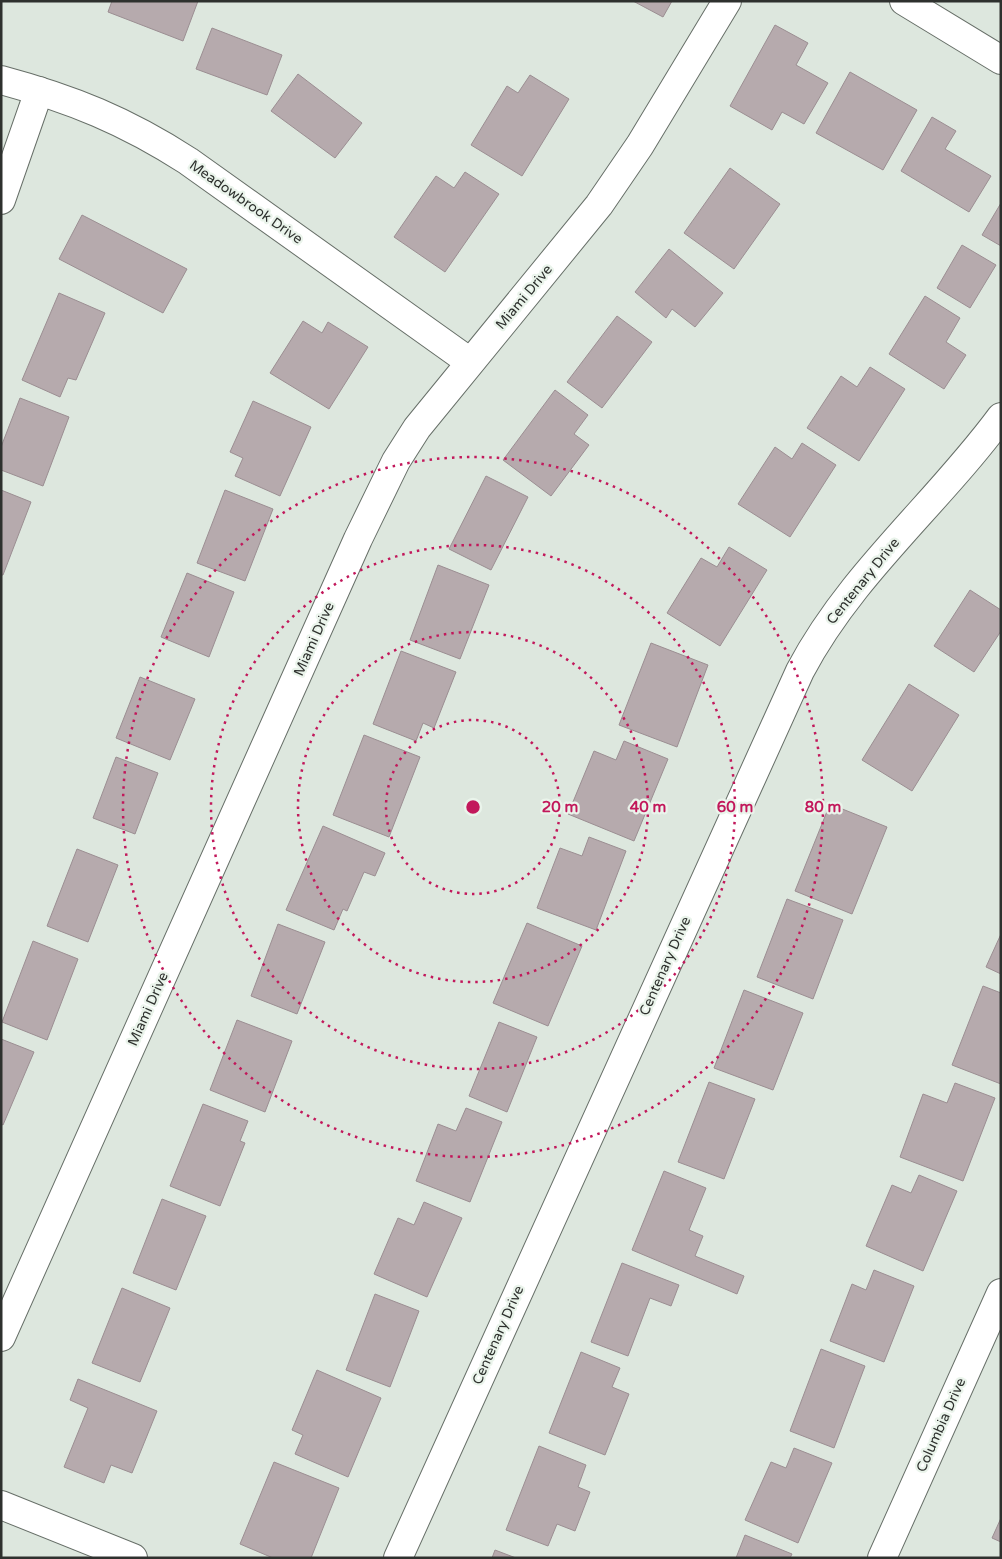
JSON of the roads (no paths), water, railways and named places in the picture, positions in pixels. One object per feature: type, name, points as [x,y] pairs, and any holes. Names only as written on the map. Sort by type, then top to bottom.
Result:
[{"type":"street","name":"Miami Drive","points":[[1,1337],[377,498],[396,461],[418,428],[470,362],[585,224],[614,185],[728,1]]},
{"type":"street","points":[[904,1],[1001,60]]},
{"type":"street","name":"Meadowbrook Drive","points":[[1,80],[76,103],[136,129],[170,150],[470,362]]},
{"type":"street","points":[[1,200],[39,91]]},
{"type":"street","name":"Centenary Drive","points":[[398,1558],[800,671],[821,633],[846,598],[1001,417]]},
{"type":"street","name":"Columbia Drive","points":[[882,1558],[1001,1293]]},
{"type":"street","points":[[1,1505],[133,1558]]}]
